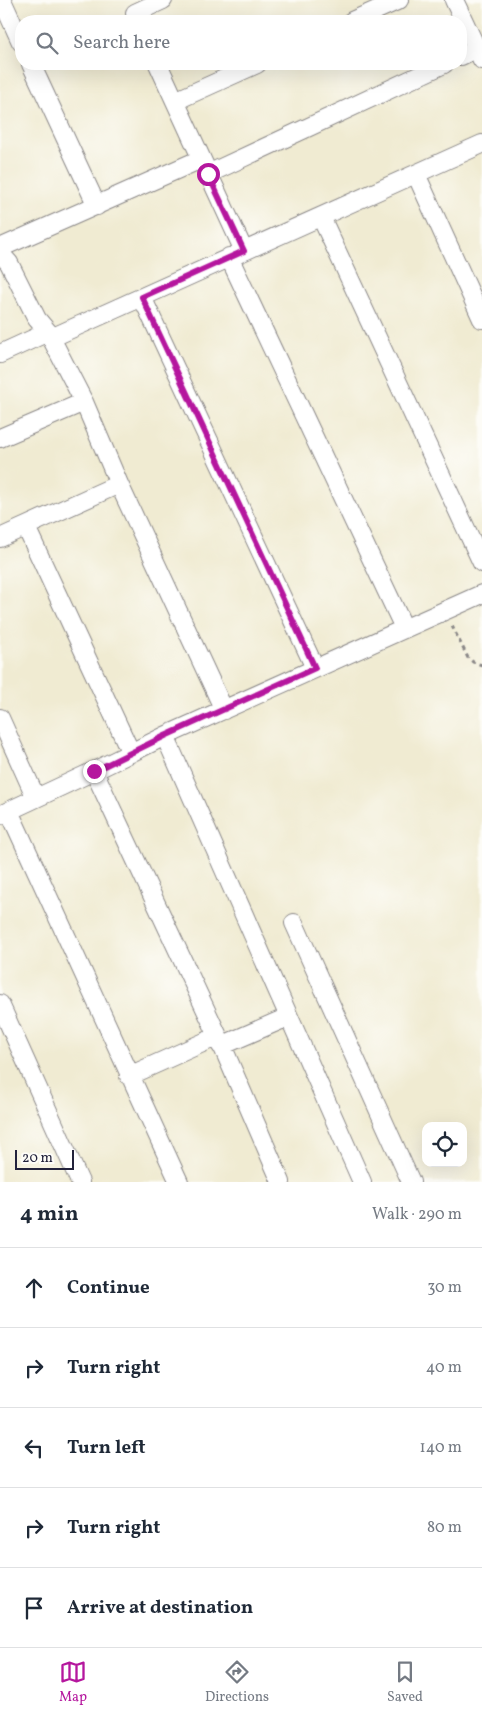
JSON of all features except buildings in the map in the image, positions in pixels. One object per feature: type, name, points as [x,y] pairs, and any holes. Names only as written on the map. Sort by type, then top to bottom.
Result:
[{"type":"street","points":[[2,0],[15,29]]},
{"type":"street","points":[[134,11],[163,0]]},
{"type":"street","points":[[365,15],[399,0]]},
{"type":"street","points":[[454,0],[459,15]]},
{"type":"street","points":[[467,38],[473,55]]},
{"type":"street","points":[[34,70],[97,206]]},
{"type":"street","points":[[161,70],[205,166],[236,254],[404,628]]},
{"type":"street","points":[[175,101],[245,70]]},
{"type":"street","points":[[0,248],[97,206],[205,166],[430,70]]},
{"type":"street","points":[[0,354],[142,297],[482,144]]},
{"type":"street","points":[[416,174],[482,319]]},
{"type":"street","points":[[321,217],[482,563]]},
{"type":"street","points":[[0,253],[9,263],[37,318],[50,335],[84,402],[119,484],[224,710]]},
{"type":"street","points":[[142,297],[315,668]]},
{"type":"street","points":[[0,438],[84,402]]},
{"type":"street","points":[[0,538],[119,484]]},
{"type":"street","points":[[26,527],[131,753]]},
{"type":"street","points":[[179,1182],[4,813],[165,736],[482,594]]},
{"type":"street","points":[[0,718],[36,798]]},
{"type":"street","points":[[165,736],[362,1182]]},
{"type":"street","points":[[94,771],[220,1041],[281,1182]]},
{"type":"street","points":[[294,923],[411,1182]]},
{"type":"street","points":[[0,1004],[80,1182]]},
{"type":"street","points":[[129,1076],[288,1017]]},
{"type":"path","points":[[444,610],[468,658],[472,662],[482,665]]},
{"type":"route","points":[[94,771],[165,736],[315,668],[142,297],[244,251],[208,174]]}]
